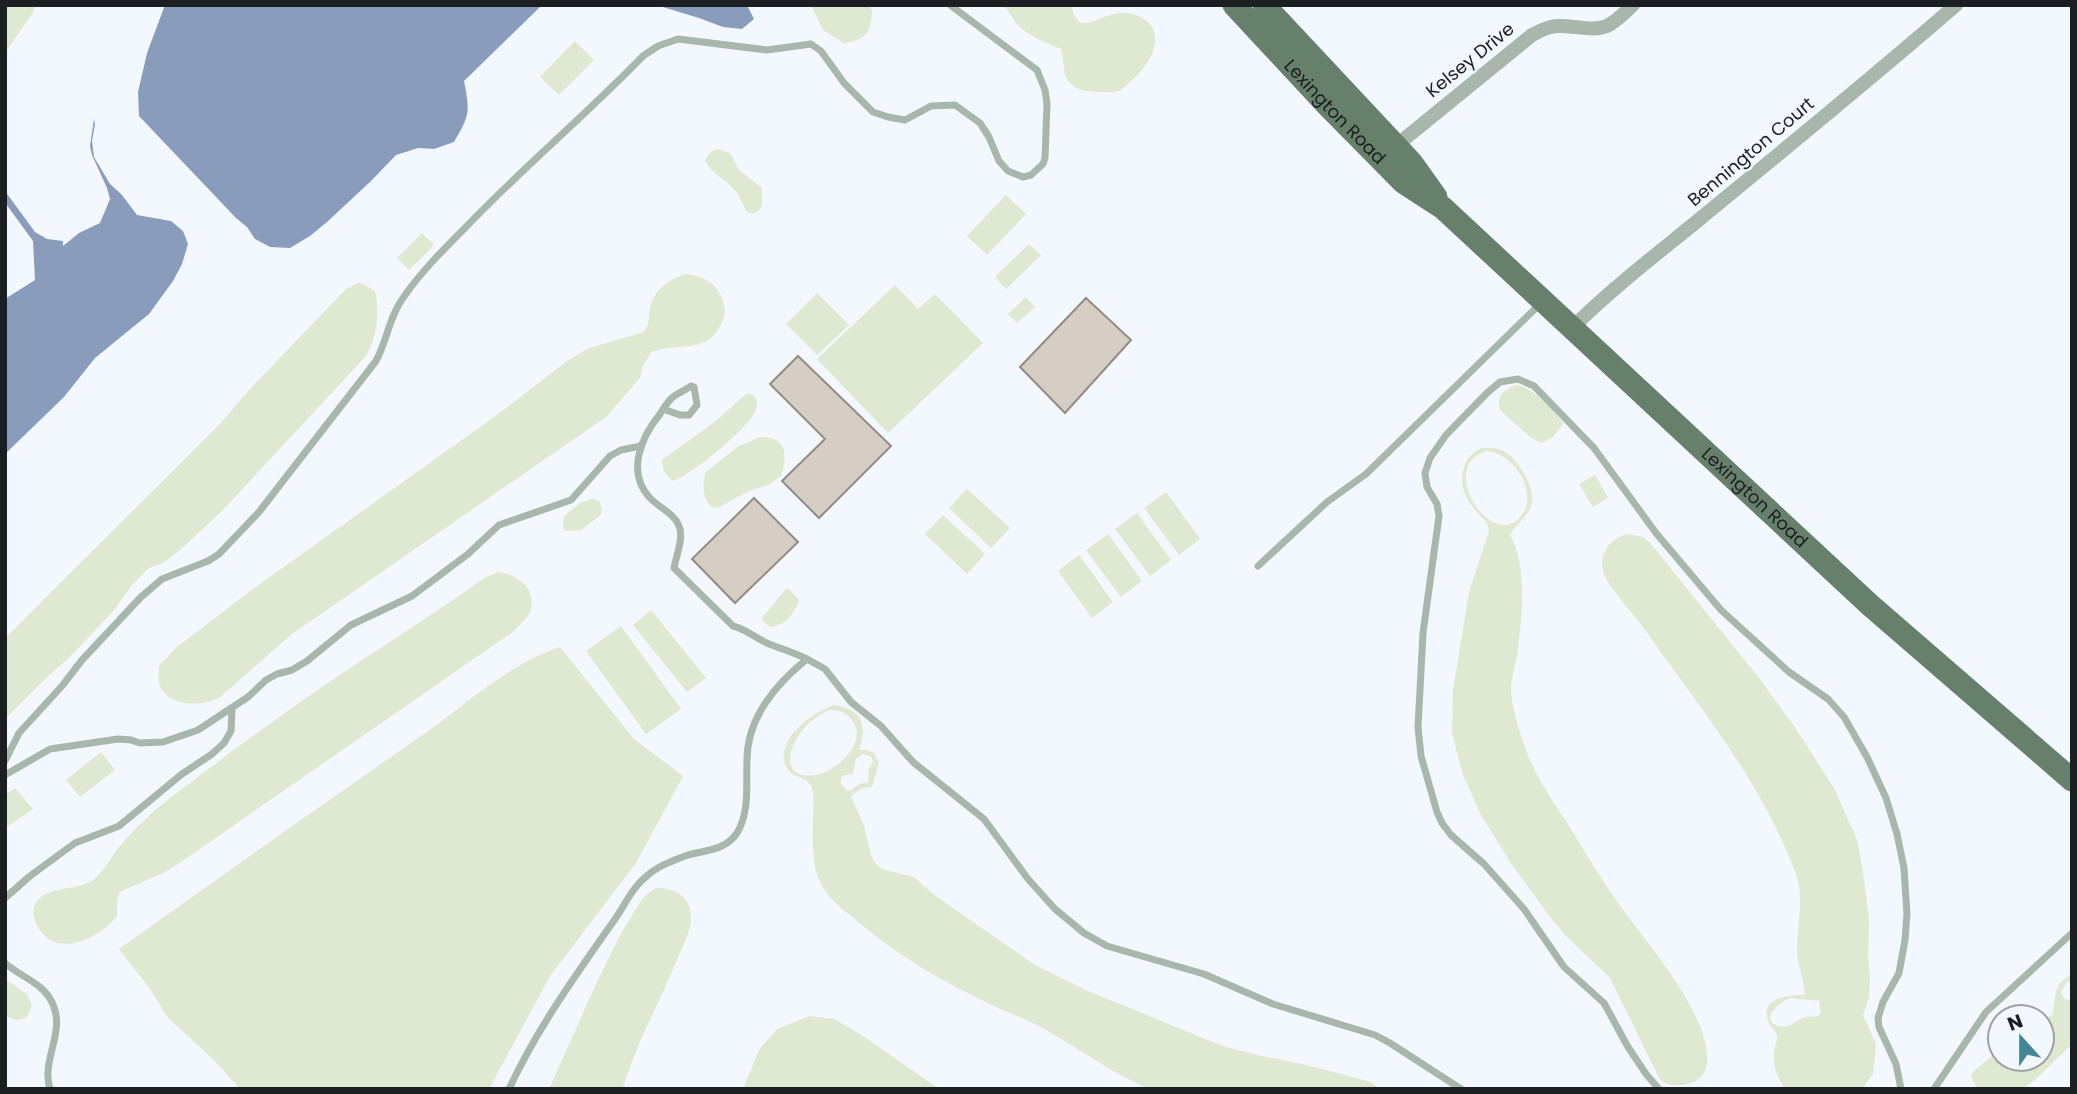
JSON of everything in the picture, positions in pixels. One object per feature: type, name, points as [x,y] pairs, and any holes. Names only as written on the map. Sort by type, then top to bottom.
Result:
[{"type":"main road","name":"Lexington Road","points":[[1234,5],[1387,152]]},
{"type":"main road","name":"Lexington Road","points":[[1264,5],[1387,152],[1403,182],[1443,208],[1870,605],[2072,780]]},
{"type":"street","name":"Kelsey Drive","points":[[1387,152],[1532,35],[1555,26],[1604,27],[1633,5]]},
{"type":"street","name":"Bennington Court","points":[[1571,329],[1675,238],[1884,68],[1956,5]]},
{"type":"lane","points":[[5,761],[19,733],[141,597],[162,579],[219,554],[274,495],[376,361],[394,312],[403,297],[447,246],[643,55],[658,46],[678,39],[767,50],[811,44],[821,51],[844,83],[873,112],[905,120],[931,106],[955,106],[980,122],[999,161],[1008,171],[1023,177],[1040,169],[1045,158],[1047,104],[1037,70],[950,5]]},
{"type":"lane","points":[[1258,566],[1327,502],[1366,474],[1542,302]]},
{"type":"lane","points":[[1659,1089],[1628,1047],[1604,1003],[1568,972],[1524,909],[1484,864],[1451,835],[1442,823],[1421,756],[1418,727],[1422,644],[1439,516],[1437,504],[1426,481],[1427,466],[1452,428],[1487,393],[1509,380],[1518,379],[1534,386],[1554,404],[1594,447],[1656,533],[1721,610],[1789,672],[1828,699],[1854,734],[1886,798],[1904,868],[1907,914],[1905,940],[1899,973],[1883,1002],[1878,1018],[1879,1027],[1896,1064],[1901,1089]]},
{"type":"lane","points":[[663,409],[680,415],[690,415],[697,405],[694,387],[691,386],[672,398],[663,409],[654,420],[641,446],[638,461],[642,488],[650,499],[679,525],[681,533],[674,568],[679,575],[733,626],[825,669],[851,702],[881,726],[913,762],[984,819],[1028,878],[1055,909],[1083,933],[1107,946],[1204,974],[1273,1004],[1375,1035],[1461,1089]]},
{"type":"lane","points":[[5,775],[41,753],[63,746],[118,740],[163,742],[198,730],[248,697],[267,680],[307,661],[351,625],[412,596],[468,554],[499,525],[571,500],[610,456],[621,450],[641,446]]},
{"type":"lane","points":[[509,1089],[554,1007],[635,887],[664,864],[726,845],[736,834],[743,820],[748,785],[748,746],[759,714],[773,691],[807,659]]},
{"type":"lane","points":[[5,898],[75,843],[119,826],[212,754],[225,743],[231,731],[232,708]]},
{"type":"lane","points":[[1934,1089],[1986,1012],[2072,933]]},
{"type":"lane","points":[[5,963],[41,989],[54,1007],[58,1028],[48,1067],[50,1089]]},
{"type":"green space","points":[[5,5],[35,5],[5,53]]},
{"type":"green space","points":[[811,5],[868,5],[872,10],[869,29],[858,40],[844,43],[823,30]]},
{"type":"green space","points":[[1003,5],[1071,5],[1080,23],[1092,22],[1117,13],[1132,14],[1152,26],[1155,44],[1152,55],[1139,73],[1121,90],[1080,90],[1066,77],[1061,49],[1025,31]]},
{"type":"green space","points":[[575,41],[594,60],[559,95],[540,77]]},
{"type":"green space","points":[[717,149],[730,153],[739,170],[762,188],[762,206],[756,213],[748,213],[733,188],[705,161],[709,154]]},
{"type":"green space","points":[[1006,195],[1026,214],[987,255],[967,236]]},
{"type":"green space","points":[[422,233],[434,245],[409,270],[397,258]]},
{"type":"green space","points":[[1029,244],[1041,255],[1006,289],[995,277]]},
{"type":"green space","points":[[686,274],[711,283],[722,299],[723,319],[709,339],[691,346],[651,352],[640,378],[606,417],[292,634],[219,698],[203,703],[185,703],[176,701],[163,691],[159,681],[159,666],[177,647],[567,361],[589,348],[644,332],[654,296],[668,282]]},
{"type":"green space","points":[[358,283],[375,291],[376,299],[375,332],[366,356],[222,511],[180,550],[163,563],[149,568],[70,657],[5,719],[5,638],[219,425],[346,289]]},
{"type":"green space","points":[[895,285],[918,309],[935,294],[983,343],[888,433],[817,359]]},
{"type":"green space","points":[[817,293],[849,325],[817,355],[786,324]]},
{"type":"green space","points":[[1026,297],[1035,307],[1017,323],[1008,314]]},
{"type":"green space","points":[[1515,385],[1535,394],[1559,418],[1563,424],[1553,437],[1542,443],[1530,437],[1500,410],[1501,394]]},
{"type":"green space","points":[[747,393],[754,395],[757,406],[743,428],[693,470],[673,481],[670,479],[662,460],[716,421]]},
{"type":"green space","points":[[760,437],[776,440],[783,449],[785,455],[781,476],[769,485],[751,490],[713,508],[703,488],[705,473],[737,447]]},
{"type":"green space","points":[[1496,448],[1504,451],[1515,460],[1531,489],[1532,503],[1528,512],[1510,535],[1519,562],[1522,594],[1519,641],[1511,691],[1525,746],[1541,781],[1596,869],[1665,966],[1693,1011],[1706,1044],[1707,1063],[1705,1071],[1693,1082],[1673,1085],[1659,1078],[1610,978],[1567,937],[1512,865],[1481,815],[1463,775],[1452,733],[1453,690],[1469,592],[1489,531],[1488,525],[1467,498],[1462,474],[1467,461],[1479,449]],"holes":[[[1487,451],[1497,453],[1514,466],[1521,476],[1527,496],[1526,507],[1521,516],[1509,524],[1496,523],[1484,515],[1474,503],[1467,487],[1466,472],[1472,459]]]},
{"type":"green space","points":[[1595,475],[1608,498],[1593,507],[1579,484]]},
{"type":"green space","points":[[967,489],[1010,528],[991,548],[949,508]]},
{"type":"green space","points":[[1166,492],[1200,539],[1179,555],[1144,508]]},
{"type":"green space","points":[[593,499],[599,501],[601,515],[581,530],[566,531],[563,528],[564,516],[580,503]]},
{"type":"green space","points":[[1137,513],[1171,560],[1150,576],[1115,529]]},
{"type":"green space","points":[[943,515],[985,554],[967,574],[925,534]]},
{"type":"green space","points":[[1108,534],[1142,581],[1121,597],[1086,550]]},
{"type":"green space","points":[[1628,534],[1643,537],[1651,544],[1759,678],[1834,788],[1857,840],[1869,921],[1869,998],[1863,1015],[1876,1044],[1873,1074],[1862,1089],[1785,1089],[1777,1074],[1774,1053],[1777,1037],[1768,1021],[1768,1007],[1778,999],[1805,995],[1797,948],[1800,895],[1796,874],[1766,809],[1730,749],[1607,580],[1602,567],[1604,554],[1611,543]],"holes":[[[1790,998],[1819,1001],[1821,1012],[1818,1016],[1806,1017],[1783,1027],[1770,1020],[1773,1011]]]},
{"type":"green space","points":[[1079,555],[1113,602],[1092,618],[1058,571]]},
{"type":"green space","points":[[498,572],[523,583],[528,588],[532,601],[530,612],[514,631],[181,862],[122,891],[117,899],[117,916],[99,933],[75,943],[64,944],[43,935],[33,913],[41,897],[93,880],[116,850],[162,804],[341,674],[486,577]]},
{"type":"green space","points":[[786,589],[799,600],[797,605],[785,621],[770,627],[761,619]]},
{"type":"green space","points":[[651,610],[706,678],[687,692],[633,625]]},
{"type":"green space","points":[[621,626],[681,709],[646,734],[586,651]]},
{"type":"green space","points":[[560,647],[634,739],[683,776],[636,863],[550,976],[489,1089],[240,1089],[213,1059],[168,1018],[150,989],[119,949],[505,674]]},
{"type":"green space","points":[[834,705],[857,714],[863,733],[859,750],[874,753],[879,763],[872,787],[862,788],[851,796],[864,826],[871,855],[882,869],[914,877],[933,894],[1035,965],[1088,991],[1220,1045],[1371,1082],[1379,1089],[1150,1089],[1057,1036],[943,980],[909,960],[838,905],[817,875],[812,787],[805,780],[790,773],[784,760],[784,749],[796,730]],"holes":[[[831,710],[844,713],[853,722],[856,730],[853,748],[840,763],[823,773],[801,774],[792,769],[790,759],[798,736],[807,725]],[[862,754],[871,756],[873,762],[868,771],[869,782],[847,791],[841,784],[841,779],[844,775],[853,774],[856,759]]]},
{"type":"green space","points":[[101,752],[115,770],[80,797],[66,780]]},
{"type":"green space","points":[[15,788],[33,809],[5,828],[5,795]]},
{"type":"green space","points":[[656,888],[674,891],[684,898],[690,908],[690,925],[622,1089],[549,1089],[619,937],[641,901]]},
{"type":"green space","points":[[2072,967],[2072,982],[2067,982],[2061,992],[2065,999],[2072,1000],[2072,1044],[2056,1060],[2055,997],[2060,983],[2069,976]]},
{"type":"green space","points":[[5,979],[27,994],[32,1006],[27,1017],[16,1020],[5,1014]]},
{"type":"green space","points":[[809,1016],[834,1019],[860,1034],[936,1089],[743,1089],[759,1050],[777,1029]]},
{"type":"green space","points":[[1986,1061],[1986,1073],[2042,1073],[2022,1089],[1977,1089],[1971,1076]]},
{"type":"water","points":[[165,5],[542,5],[464,81],[467,113],[454,142],[434,149],[418,148],[396,155],[327,222],[290,248],[270,247],[255,239],[247,227],[139,116],[138,92],[147,53]]},
{"type":"water","points":[[656,5],[747,5],[754,19],[742,29],[723,27]]},
{"type":"water","points":[[94,119],[94,157],[110,184],[137,215],[171,221],[183,231],[188,244],[173,281],[149,314],[95,358],[64,397],[5,454],[5,299],[35,280],[33,241],[6,204],[5,191],[35,232],[47,239],[63,241],[63,246],[79,233],[100,223],[110,199],[92,155],[90,146]]},
{"type":"building","points":[[1086,298],[1131,340],[1065,413],[1020,367]]},
{"type":"building","points":[[798,356],[891,446],[819,518],[782,481],[825,439],[770,384]]},
{"type":"building","points":[[754,498],[798,542],[735,603],[692,559]]}]
